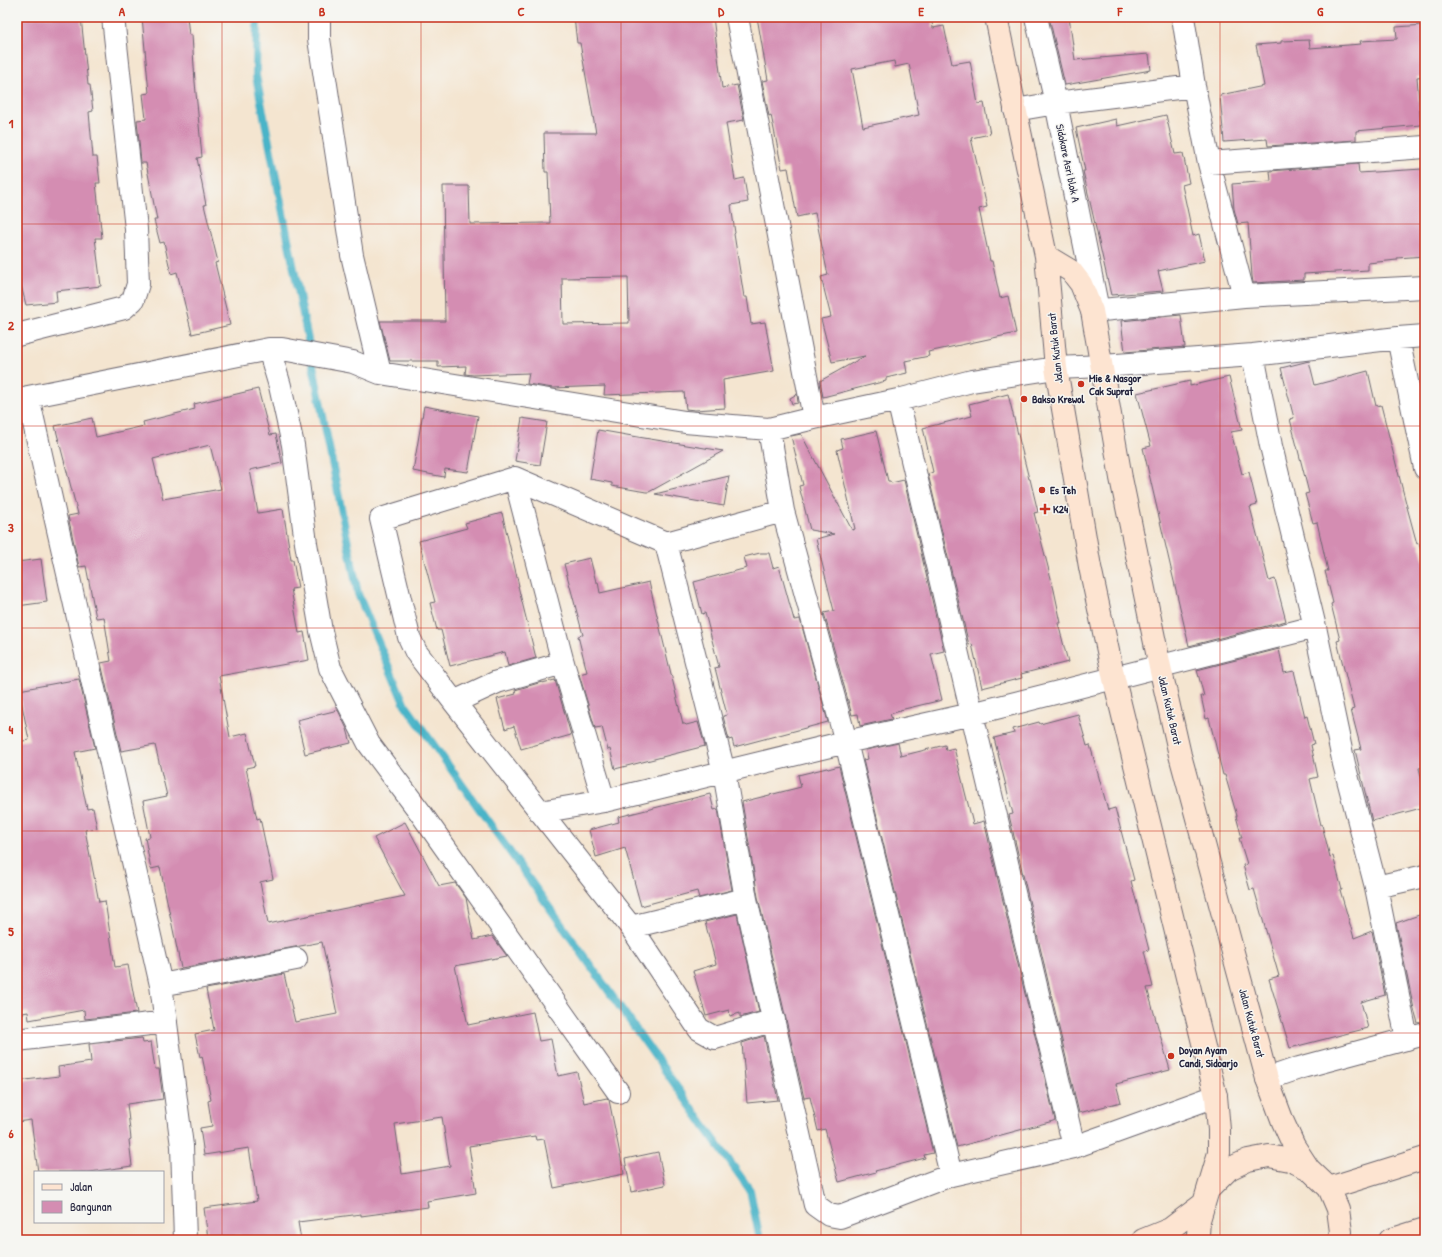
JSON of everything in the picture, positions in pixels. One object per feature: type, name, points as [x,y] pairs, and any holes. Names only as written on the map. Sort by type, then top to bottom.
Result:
[{"type":"street","points":[[17,335],[124,308],[133,300],[138,284],[136,229],[113,17]]},
{"type":"street","points":[[318,17],[319,39],[352,255],[380,373]]},
{"type":"street","points":[[737,17],[814,418]]},
{"type":"street","name":"Jalan Kutuk Barat","points":[[996,17],[1046,256],[1056,368],[1088,560],[1114,679],[1216,1096],[1219,1130],[1219,1153],[1198,1220],[1199,1240]]},
{"type":"street","name":"Sidokare Asri blok A","points":[[1036,17],[1056,103],[1095,310]]},
{"type":"street","points":[[1183,17],[1194,86],[1209,163],[1244,296]]},
{"type":"street","points":[[1015,110],[1056,103],[1194,86]]},
{"type":"street","points":[[1209,163],[1425,147]]},
{"type":"street","name":"Jalan Kutuk Barat","points":[[1046,256],[1071,271],[1081,284],[1095,310],[1121,478],[1160,667],[1180,755],[1267,1079],[1291,1140],[1309,1169]]},
{"type":"street","points":[[1095,310],[1244,296],[1425,287]]},
{"type":"street","points":[[184,1240],[182,1146],[161,985],[22,397],[276,349],[353,362],[380,373],[685,422],[770,429],[898,400],[972,381],[1056,368],[1253,355],[1425,336]]},
{"type":"street","points":[[1398,338],[1425,468]]},
{"type":"street","points":[[276,349],[280,386],[293,445],[306,543],[321,631],[330,668],[369,744],[430,825],[618,1092]]},
{"type":"street","points":[[1253,355],[1271,446],[1315,627],[1344,764],[1416,1036],[1299,1068],[1267,1079]]},
{"type":"street","points":[[898,400],[1074,1146]]},
{"type":"street","points":[[770,429],[782,511],[846,742],[951,1175]]},
{"type":"street","points":[[774,1020],[715,1038],[699,1029],[631,927],[416,652],[410,637],[381,519],[515,478],[666,543],[782,511]]},
{"type":"street","points":[[515,478],[563,663],[604,801]]},
{"type":"street","points":[[666,543],[724,772],[746,899],[815,1204],[829,1216],[840,1217],[951,1175],[1074,1146],[1216,1096]]},
{"type":"street","points":[[540,812],[604,801],[846,742],[972,714],[1315,627]]},
{"type":"street","points":[[454,702],[497,682],[563,663]]},
{"type":"street","points":[[1376,887],[1425,876]]},
{"type":"street","points":[[631,927],[746,899]]},
{"type":"street","points":[[161,985],[296,959]]},
{"type":"street","points":[[17,1040],[166,1022]]},
{"type":"street","points":[[1143,1240],[1170,1229],[1206,1197],[1229,1169],[1248,1160],[1269,1156],[1290,1160],[1309,1169],[1328,1188],[1338,1209],[1341,1232],[1339,1240]]},
{"type":"street","points":[[1328,1188],[1425,1158]]},
{"type":"street","points":[[1390,1240],[1425,1229]]},
{"type":"building","points":[[43,17],[81,17],[88,85],[90,85],[93,111],[89,112],[93,157],[97,157],[100,183],[96,183],[102,238],[95,238],[101,286],[56,291],[57,302],[26,305],[17,269],[17,20]]},
{"type":"building","points":[[142,17],[187,17],[189,35],[192,35],[202,157],[197,158],[206,205],[204,205],[218,262],[215,263],[230,325],[192,334],[177,272],[171,274],[164,242],[160,243],[154,220],[157,220],[146,163],[141,163],[137,120],[146,119],[143,94],[149,93]]},
{"type":"building","points":[[574,17],[713,17],[722,88],[737,85],[744,120],[726,123],[735,180],[744,178],[748,202],[731,205],[744,297],[747,297],[751,324],[765,322],[774,371],[723,380],[725,408],[695,410],[686,409],[684,392],[604,395],[605,386],[553,388],[527,384],[529,373],[473,375],[465,374],[466,366],[438,367],[438,361],[390,361],[380,321],[445,321],[443,186],[469,186],[470,224],[550,223],[548,172],[545,172],[544,133],[596,133],[580,43],[577,43]],"holes":[[[628,277],[629,323],[563,324],[562,278]]]},
{"type":"building","points":[[757,17],[931,17],[933,28],[944,26],[952,64],[970,61],[978,104],[984,103],[990,134],[971,138],[987,207],[979,209],[990,261],[992,261],[1000,298],[1008,296],[1016,333],[928,352],[929,356],[905,361],[907,373],[886,378],[886,381],[823,397],[820,381],[865,356],[832,362],[821,319],[831,317],[821,277],[828,275],[815,213],[797,217],[788,168],[782,169],[771,115],[769,116],[762,81],[768,80]],"holes":[[[894,61],[895,67],[909,64],[919,115],[863,127],[852,69]]]},
{"type":"building","points":[[1049,17],[1069,17],[1075,60],[1149,54],[1151,70],[1065,85]]},
{"type":"building","points":[[1425,25],[1425,76],[1417,77],[1421,125],[1356,131],[1356,140],[1268,146],[1267,139],[1224,142],[1220,95],[1264,86],[1256,45],[1281,43],[1281,41],[1309,40],[1310,48],[1361,44],[1360,41],[1397,39],[1396,27]]},
{"type":"building","points":[[1166,115],[1175,154],[1183,153],[1189,183],[1182,185],[1193,236],[1199,234],[1205,261],[1158,271],[1163,291],[1111,295],[1083,171],[1085,171],[1076,128],[1116,119],[1117,126]]},
{"type":"building","points":[[1358,164],[1359,173],[1422,169],[1425,213],[1425,256],[1397,258],[1397,260],[1368,263],[1368,270],[1304,274],[1304,280],[1253,283],[1248,223],[1238,224],[1234,209],[1232,184],[1271,181],[1270,171]]},
{"type":"building","points":[[1181,315],[1185,347],[1125,352],[1121,321]]},
{"type":"building","points":[[1309,361],[1315,385],[1368,371],[1376,406],[1381,405],[1417,544],[1419,543],[1425,566],[1425,767],[1419,768],[1425,794],[1425,807],[1372,821],[1355,750],[1361,749],[1351,710],[1354,709],[1337,641],[1340,640],[1325,571],[1328,571],[1317,522],[1313,523],[1305,494],[1309,493],[1290,419],[1294,418],[1281,368]]},
{"type":"building","points":[[1229,377],[1242,430],[1231,432],[1242,474],[1249,472],[1257,505],[1250,507],[1269,581],[1275,579],[1286,621],[1189,646],[1143,448],[1151,446],[1137,393],[1190,381],[1190,386]]},
{"type":"building","points":[[258,389],[270,435],[276,434],[282,463],[250,470],[258,513],[283,509],[291,560],[293,560],[298,588],[291,589],[299,633],[304,632],[309,660],[219,676],[230,737],[247,733],[255,766],[246,768],[257,819],[260,818],[273,879],[260,882],[268,924],[405,896],[374,838],[405,822],[439,886],[455,883],[466,898],[474,940],[492,936],[507,956],[455,966],[468,1025],[533,1012],[539,1041],[551,1039],[558,1076],[577,1072],[584,1103],[607,1098],[609,1100],[624,1174],[554,1188],[544,1139],[536,1140],[535,1136],[469,1146],[476,1193],[427,1201],[428,1207],[361,1216],[361,1214],[298,1222],[301,1240],[241,1240],[240,1235],[208,1239],[204,1208],[257,1201],[249,1148],[204,1155],[200,1128],[212,1126],[208,1101],[211,1100],[202,1056],[200,1057],[195,1034],[214,1030],[206,989],[284,974],[295,1022],[337,1014],[322,942],[181,968],[160,867],[151,869],[145,838],[150,837],[143,801],[167,796],[155,745],[121,751],[101,663],[111,661],[104,617],[96,618],[86,566],[79,567],[68,516],[78,514],[55,426],[92,418],[96,437],[144,426],[143,422],[195,409],[194,404]],"holes":[[[210,445],[221,489],[163,499],[153,459]],[[442,1117],[450,1166],[402,1174],[395,1124]]]},
{"type":"building","points":[[797,394],[798,403],[792,404],[790,398]]},
{"type":"building","points":[[1008,394],[1038,512],[1034,513],[1054,590],[1061,623],[1058,623],[1068,662],[1021,674],[1022,678],[982,688],[972,644],[969,645],[928,474],[933,472],[923,428],[972,416],[969,404]]},
{"type":"building","points":[[424,406],[478,416],[468,472],[445,469],[444,477],[413,471]]},
{"type":"building","points":[[522,418],[547,422],[540,465],[515,461]]},
{"type":"building","points":[[598,430],[723,451],[649,492],[646,492],[612,486],[612,483],[590,479]]},
{"type":"building","points":[[876,431],[888,481],[891,483],[904,480],[944,651],[931,654],[942,700],[900,710],[890,714],[892,719],[860,726],[858,714],[852,715],[824,613],[834,611],[816,539],[834,534],[810,530],[799,486],[803,485],[791,436],[801,434],[852,530],[855,529],[837,450],[843,448],[841,439]]},
{"type":"building","points":[[729,476],[724,506],[655,494]]},
{"type":"building","points":[[502,513],[536,658],[508,666],[505,652],[450,666],[441,630],[437,630],[430,603],[435,602],[419,541],[467,528],[465,523]]},
{"type":"building","points":[[760,553],[769,553],[773,568],[779,566],[794,620],[800,619],[828,722],[734,747],[732,739],[729,740],[723,716],[727,715],[715,668],[719,667],[705,613],[702,614],[694,582],[747,568],[744,557]]},
{"type":"building","points":[[590,558],[600,593],[649,582],[683,724],[686,725],[698,722],[705,746],[615,769],[602,727],[595,728],[579,674],[587,672],[578,636],[583,635],[564,564]]},
{"type":"building","points":[[41,559],[47,602],[17,606],[17,562]]},
{"type":"building","points":[[1279,649],[1284,673],[1294,671],[1305,717],[1307,716],[1314,744],[1311,745],[1318,777],[1310,779],[1321,825],[1330,857],[1333,856],[1342,890],[1340,890],[1354,938],[1372,931],[1385,995],[1361,1002],[1368,1028],[1290,1048],[1269,979],[1279,976],[1254,889],[1250,890],[1243,865],[1247,864],[1239,838],[1242,838],[1237,816],[1225,775],[1223,775],[1209,718],[1206,719],[1201,696],[1204,696],[1197,670]]},
{"type":"building","points":[[79,679],[95,748],[75,752],[87,809],[93,808],[97,828],[85,830],[99,902],[105,901],[115,967],[128,965],[137,1013],[85,1019],[84,1010],[29,1020],[28,1012],[17,1014],[17,742],[29,740],[19,690]]},
{"type":"building","points":[[555,680],[571,735],[521,749],[514,726],[505,729],[497,699],[516,694],[515,690],[542,682]]},
{"type":"building","points":[[338,710],[347,729],[351,743],[305,754],[297,720]]},
{"type":"building","points":[[1078,714],[1087,746],[1090,745],[1108,810],[1115,808],[1134,880],[1131,881],[1149,950],[1144,951],[1153,987],[1147,988],[1170,1070],[1116,1084],[1121,1102],[1079,1113],[1009,815],[1013,814],[994,738],[1014,733],[1013,729]]},
{"type":"building","points":[[898,743],[901,756],[945,745],[946,750],[954,748],[973,824],[984,821],[1055,1120],[1053,1121],[957,1147],[863,760],[868,759],[866,750]]},
{"type":"building","points":[[839,766],[933,1153],[924,1155],[925,1158],[839,1182],[825,1129],[818,1131],[810,1097],[804,1098],[758,897],[742,802],[801,787],[798,775]]},
{"type":"building","points":[[710,794],[714,810],[718,809],[732,890],[699,898],[697,891],[641,906],[625,848],[596,857],[589,830],[619,822],[618,817]]},
{"type":"building","points":[[1425,913],[1425,1022],[1418,1023],[1396,923]]},
{"type":"building","points":[[737,914],[759,1012],[740,1017],[740,1013],[730,1016],[729,1010],[706,1016],[693,971],[716,964],[705,922]]},
{"type":"building","points":[[764,1036],[778,1100],[747,1103],[742,1043]]},
{"type":"building","points":[[142,1038],[143,1043],[151,1042],[155,1069],[159,1069],[163,1099],[127,1104],[132,1166],[97,1171],[38,1171],[31,1120],[17,1122],[17,1081],[59,1076],[58,1067],[91,1062],[89,1044]]},
{"type":"building","points":[[658,1152],[665,1185],[631,1192],[625,1159]]},
{"type":"waterway","points":[[257,17],[256,76],[358,594],[404,703],[750,1190],[760,1240]]},
{"type":"place","name":"Mie & Nasgor Cak Suprat","points":[[1081,384]]},
{"type":"place","name":"Bakso Krewol","points":[[1024,399]]},
{"type":"place","name":"Es Teh","points":[[1042,490]]},
{"type":"place","name":"K24","points":[[1045,509]]},
{"type":"place","name":"Doyan Ayam Candi, Sidoarjo","points":[[1171,1056]]}]
